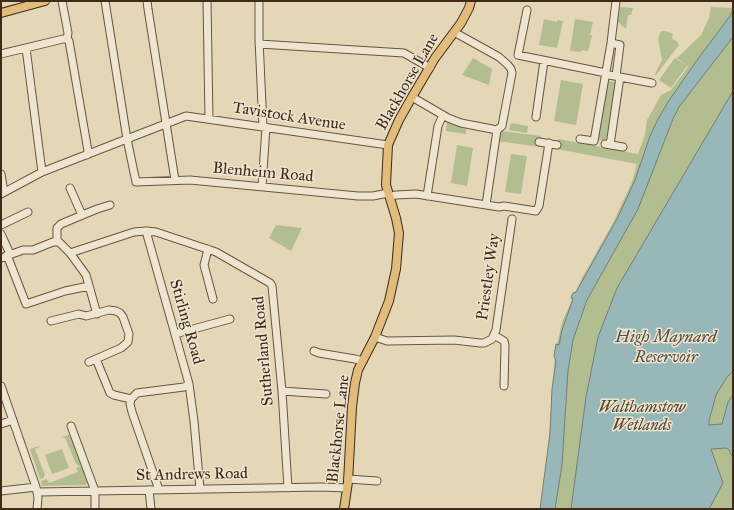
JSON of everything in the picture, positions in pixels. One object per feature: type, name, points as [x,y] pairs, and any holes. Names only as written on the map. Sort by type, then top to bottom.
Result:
[{"type":"main road","points":[[1,13],[45,1]]},
{"type":"main road","name":"Blackhorse Lane","points":[[344,509],[348,479],[353,391],[358,370],[375,337],[391,293],[396,269],[398,226],[386,186],[388,145],[399,120],[412,97],[469,8],[471,1]]},
{"type":"street","points":[[62,1],[68,33],[67,39],[69,41],[88,151],[87,155]]},
{"type":"street","points":[[105,1],[127,139]]},
{"type":"street","points":[[147,1],[175,180]]},
{"type":"street","points":[[207,1],[209,119]]},
{"type":"street","points":[[259,1],[259,44],[265,127],[262,186]]},
{"type":"street","points":[[616,1],[611,43],[613,75],[607,145],[623,147]]},
{"type":"street","points":[[527,10],[518,55],[652,83]]},
{"type":"street","points":[[412,97],[443,115],[468,125],[497,130],[501,128],[504,123],[512,73],[511,69],[499,57],[454,32]]},
{"type":"street","points":[[1,54],[67,39]]},
{"type":"street","points":[[580,139],[594,141],[620,45],[611,43]]},
{"type":"street","points":[[259,44],[404,53],[430,68]]},
{"type":"street","points":[[26,48],[42,172]]},
{"type":"street","points":[[536,117],[544,61]]},
{"type":"street","points":[[427,196],[438,126],[443,115]]},
{"type":"street","name":"Tavistock Avenue","points":[[166,124],[186,116],[388,145]]},
{"type":"street","points":[[1,174],[2,193],[42,172],[166,124]]},
{"type":"street","points":[[486,205],[497,130]]},
{"type":"street","name":"Blenheim Road","points":[[127,139],[136,182],[175,180],[262,186],[349,196],[416,194],[533,211],[538,209],[549,144]]},
{"type":"street","points":[[539,142],[557,145]]},
{"type":"street","points":[[70,188],[82,215]]},
{"type":"street","points":[[57,241],[57,228],[61,224],[82,215],[110,206]]},
{"type":"street","points":[[1,225],[28,212]]},
{"type":"street","name":"Priestley Way","points":[[375,337],[387,341],[454,340],[480,343],[488,341],[494,336],[512,219]]},
{"type":"street","name":"Stirling Road","points":[[131,399],[137,393],[184,387],[189,384],[146,231]]},
{"type":"street","name":"Sutherland Road","points":[[70,253],[134,232],[156,232],[208,249],[268,280],[272,286],[282,391],[288,488]]},
{"type":"street","points":[[1,234],[6,256],[26,304],[89,286]]},
{"type":"street","points":[[57,241],[65,246],[84,271],[97,314]]},
{"type":"street","points":[[6,256],[23,250],[33,250],[57,241]]},
{"type":"street","points":[[208,249],[204,265],[213,300]]},
{"type":"street","points":[[51,322],[79,314],[86,316],[113,310],[120,313],[129,334],[129,339],[125,346],[89,362]]},
{"type":"street","points":[[175,334],[230,319]]},
{"type":"street","points":[[494,336],[504,341],[504,386]]},
{"type":"street","points":[[314,351],[355,359],[362,362]]},
{"type":"street","points":[[96,359],[110,393],[131,399],[130,404],[132,412],[159,490]]},
{"type":"street","points":[[189,384],[200,489]]},
{"type":"street","points":[[1,386],[37,489],[37,509]]},
{"type":"street","points":[[282,391],[326,394]]},
{"type":"street","points":[[1,424],[13,420]]},
{"type":"street","points":[[71,426],[95,491],[95,509]]},
{"type":"street","points":[[348,479],[377,481]]},
{"type":"street","name":"St Andrews Road","points":[[1,491],[18,489],[95,491],[347,488]]},
{"type":"street","points":[[149,490],[151,509]]},
{"type":"green space","points":[[620,7],[633,8],[631,15],[628,15],[626,29],[618,22]]},
{"type":"green space","name":"High Maynard Reservoir","points":[[711,7],[733,8],[733,509],[540,509],[547,465],[555,353],[562,322],[582,278],[613,223],[632,182],[637,164],[557,149],[558,139],[638,154],[645,135],[647,120],[661,95],[671,90],[688,67],[677,58],[701,35],[709,18]]},
{"type":"green space","points":[[544,19],[557,22],[557,20],[563,21],[557,48],[539,45]]},
{"type":"green space","points":[[575,19],[593,22],[590,35],[592,35],[588,51],[570,51]]},
{"type":"green space","points":[[661,31],[666,31],[673,34],[672,39],[677,41],[679,45],[656,75],[655,74],[662,60],[658,39]]},
{"type":"green space","points":[[473,58],[492,69],[489,85],[462,75]]},
{"type":"green space","points":[[675,58],[687,66],[671,88],[659,80]]},
{"type":"green space","points":[[561,80],[583,84],[576,125],[554,121]]},
{"type":"green space","points":[[607,81],[615,82],[606,141],[597,139]]},
{"type":"green space","points":[[447,122],[466,129],[466,134],[446,131]]},
{"type":"green space","points":[[511,123],[528,126],[527,133],[509,130]]},
{"type":"green space","points":[[502,131],[541,136],[539,147],[498,141]]},
{"type":"green space","points":[[457,145],[473,148],[467,186],[451,183]]},
{"type":"green space","points":[[511,154],[527,156],[521,194],[505,192]]},
{"type":"green space","points":[[276,225],[302,228],[291,251],[269,238]]},
{"type":"green space","points":[[71,434],[82,465],[78,466],[76,464],[65,438],[62,437]]},
{"type":"green space","points":[[40,447],[35,449],[45,475],[44,478],[40,479],[30,449]]},
{"type":"green space","points":[[62,449],[69,468],[52,474],[45,455]]},
{"type":"green space","points":[[82,466],[87,482],[86,485],[42,486],[41,481],[47,479],[49,483],[78,472],[76,468]]},
{"type":"water","points":[[733,10],[733,37],[679,107],[638,209],[587,300],[573,340],[568,371],[562,465],[555,509],[540,509],[550,433],[552,389],[556,361],[554,356],[556,344],[559,345],[562,330],[573,299],[571,298],[573,293],[576,292],[617,219],[635,180],[650,136],[658,119],[668,102]]},
{"type":"water","name":"High Maynard Reservoir","points":[[733,91],[733,371],[727,377],[716,395],[709,425],[722,424],[728,402],[733,395],[733,458],[727,448],[711,449],[723,483],[709,509],[571,509],[586,397],[598,337],[617,288]]},
{"type":"park label","name":"Walthamstow Wetlands","points":[[642,417]]}]
